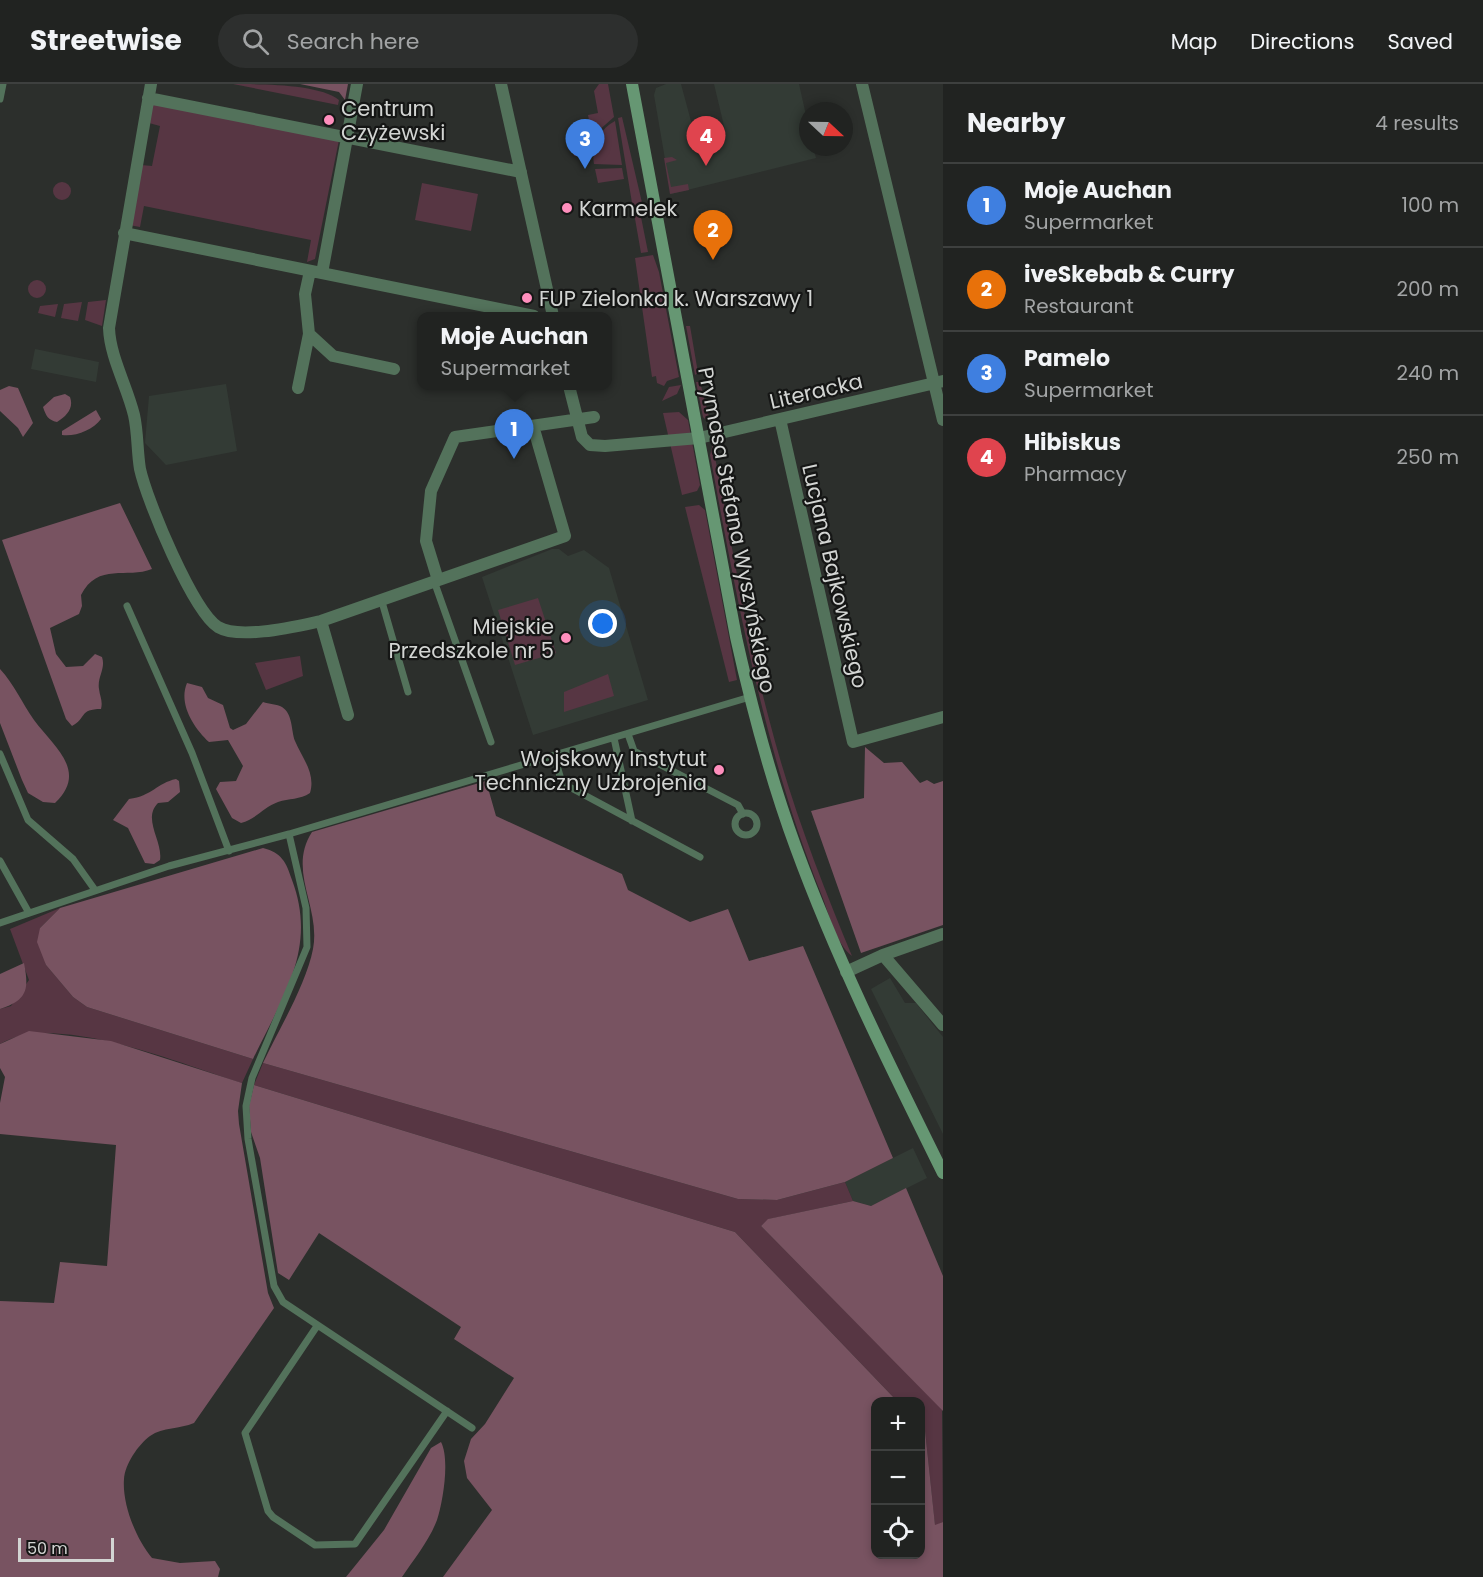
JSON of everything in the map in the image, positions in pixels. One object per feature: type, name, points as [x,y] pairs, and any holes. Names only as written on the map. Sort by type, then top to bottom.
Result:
[{"type":"main road","name":"Prymasa Stefana Wyszyńskiego","points":[[632,84],[750,697],[792,837],[846,972],[943,1173]]},
{"type":"street","points":[[298,388],[309,334],[305,294],[316,272],[357,84]]},
{"type":"street","points":[[501,84],[552,312]]},
{"type":"street","points":[[862,84],[939,382],[943,420]]},
{"type":"street","points":[[521,172],[346,139],[150,91],[124,233],[109,341],[134,418],[140,470],[161,527],[182,572],[210,620],[228,631],[280,628],[321,621],[382,602],[565,537],[532,426]]},
{"type":"street","points":[[124,233],[514,312]]},
{"type":"street","points":[[309,334],[333,356],[394,369]]},
{"type":"street","name":"Literacka","points":[[578,420],[582,437],[590,445],[605,446],[699,438],[939,382]]},
{"type":"street","points":[[571,390],[578,420]]},
{"type":"street","points":[[436,581],[426,541],[431,491],[455,436],[594,417]]},
{"type":"street","name":"Lucjana Bajkowskiego","points":[[780,419],[853,742],[943,717]]},
{"type":"street","points":[[321,621],[348,715]]},
{"type":"street","points":[[846,972],[883,955],[943,934]]},
{"type":"street","points":[[883,955],[943,1025]]},
{"type":"lane","points":[[0,99],[3,84]]},
{"type":"lane","points":[[436,581],[491,742]]},
{"type":"lane","points":[[382,602],[408,692]]},
{"type":"lane","points":[[127,606],[192,753],[229,851]]},
{"type":"lane","points":[[0,923],[169,866],[289,834],[750,697]]},
{"type":"lane","points":[[628,734],[634,752],[738,805],[743,814]]},
{"type":"lane","points":[[614,738],[632,821]]},
{"type":"lane","points":[[0,754],[28,820],[73,859],[95,890]]},
{"type":"lane","points":[[554,755],[562,783],[700,857]]},
{"type":"lane","points":[[289,834],[306,908],[307,947],[252,1078],[247,1094],[246,1122],[274,1286],[283,1302],[472,1428]]},
{"type":"lane","points":[[0,861],[29,912]]},
{"type":"lane","points":[[317,1326],[245,1433],[268,1511],[278,1521],[320,1546],[350,1545],[359,1541],[447,1411]]},
{"type":"shaded area","points":[[233,84],[305,88],[339,100],[338,105]]},
{"type":"shaded area","points":[[300,84],[348,84],[345,100],[339,92]]},
{"type":"shaded area","points":[[599,84],[608,84],[614,117],[597,132],[596,125],[590,125],[588,115],[598,113],[594,91]]},
{"type":"shaded area","points":[[666,84],[681,84],[695,136],[725,130],[714,84],[799,84],[803,102],[799,102],[799,156],[815,156],[816,158],[671,194],[654,95],[656,88]]},
{"type":"shaded area","points":[[152,104],[339,140],[315,259],[307,262],[311,240],[144,206],[140,227],[129,225],[141,165],[152,166],[160,126],[149,123]]},
{"type":"shaded area","points":[[622,117],[643,207],[633,209],[618,118]]},
{"type":"shaded area","points":[[615,121],[622,165],[594,164],[597,140],[609,124]]},
{"type":"shaded area","points":[[576,137],[579,150],[593,148],[590,156],[574,156],[570,138]]},
{"type":"shaded area","points":[[672,157],[677,160],[666,163],[671,187],[688,184],[689,190],[670,194],[664,158]]},
{"type":"shaded area","points":[[622,168],[624,179],[598,183],[595,169]]},
{"type":"shaded area","points":[[62,182],[68,185],[71,191],[68,197],[62,200],[56,197],[53,191],[56,185]]},
{"type":"shaded area","points":[[422,183],[478,194],[471,231],[415,220]]},
{"type":"shaded area","points":[[640,212],[648,252],[641,253],[634,213]]},
{"type":"shaded area","points":[[653,255],[659,272],[679,377],[667,381],[664,386],[657,383],[656,376],[652,377],[635,258]]},
{"type":"shaded area","points":[[37,280],[43,283],[46,289],[43,295],[37,298],[31,295],[28,289],[31,283]]},
{"type":"shaded area","points":[[106,300],[102,326],[85,320],[88,302]]},
{"type":"shaded area","points":[[82,302],[78,321],[61,318],[64,304]]},
{"type":"shaded area","points":[[58,304],[55,317],[38,313],[40,306]]},
{"type":"shaded area","points":[[686,326],[690,326],[698,373],[695,375]]},
{"type":"shaded area","points":[[35,349],[99,362],[96,382],[31,369]]},
{"type":"shaded area","points":[[696,382],[700,382],[711,425],[703,417]]},
{"type":"shaded area","points":[[226,384],[237,451],[166,465],[145,443],[149,396]]},
{"type":"shaded area","points":[[681,385],[677,394],[662,401],[669,387]]},
{"type":"shaded area","points":[[9,386],[18,388],[33,423],[23,437],[18,428],[0,411],[0,390]]},
{"type":"shaded area","points":[[65,394],[70,397],[71,401],[69,411],[57,422],[49,419],[43,407],[54,397]]},
{"type":"shaded area","points":[[96,410],[101,419],[89,429],[78,434],[62,435],[62,431]]},
{"type":"shaded area","points":[[679,412],[688,420],[700,485],[697,491],[682,495],[663,413]]},
{"type":"shaded area","points":[[714,440],[713,447],[739,584],[769,719],[806,839],[852,956],[846,951],[830,920],[784,788],[769,734],[731,567],[710,455]]},
{"type":"shaded area","points":[[120,503],[152,569],[142,572],[113,573],[96,578],[81,595],[82,606],[79,614],[50,628],[56,654],[66,667],[83,666],[95,654],[102,657],[103,661],[99,685],[101,709],[86,712],[72,726],[66,719],[2,540]]},
{"type":"shaded area","points":[[699,505],[705,510],[737,680],[729,682],[685,507]]},
{"type":"shaded area","name":"Miejskie Przedszkole nr 5","points":[[552,549],[559,549],[568,556],[584,550],[609,568],[648,700],[533,735],[482,577]]},
{"type":"shaded area","points":[[538,598],[556,653],[515,665],[498,610]]},
{"type":"shaded area","points":[[300,656],[303,676],[266,690],[255,663]]},
{"type":"shaded area","points":[[0,669],[34,720],[64,759],[69,780],[65,791],[55,803],[43,802],[28,793],[22,780],[0,723]]},
{"type":"shaded area","points":[[608,674],[614,696],[564,712],[564,692]]},
{"type":"shaded area","points":[[187,683],[202,687],[208,698],[223,705],[230,728],[233,730],[246,724],[263,702],[280,706],[286,710],[295,741],[310,772],[310,793],[278,802],[241,823],[232,818],[216,789],[220,782],[236,781],[243,766],[228,740],[209,742],[193,723],[186,707]]},
{"type":"shaded area","points":[[865,747],[884,763],[902,762],[920,783],[927,780],[934,784],[943,781],[943,925],[861,953],[811,811],[864,798]]},
{"type":"shaded area","points":[[176,779],[179,781],[180,792],[168,802],[158,803],[152,816],[160,860],[154,864],[145,863],[128,828],[113,820],[129,799],[143,795]]},
{"type":"shaded area","points":[[486,781],[496,816],[622,874],[628,890],[690,922],[728,909],[749,961],[803,946],[893,1158],[845,1182],[777,1200],[738,1199],[263,1063],[298,992],[313,949],[313,918],[303,875],[305,847],[312,832]]},
{"type":"shaded area","points":[[263,848],[279,856],[288,868],[299,905],[301,928],[299,951],[285,994],[253,1059],[87,1007],[73,997],[46,965],[37,942],[40,928],[60,908]]},
{"type":"shaded area","points":[[60,908],[40,928],[46,965],[73,997],[87,1007],[253,1059],[242,1083],[120,1044],[85,1037],[52,1033],[24,1035],[0,1044],[0,1009],[11,1006],[29,980],[10,929]]},
{"type":"shaded area","points":[[24,963],[26,987],[24,992],[16,1002],[0,1009],[0,974]]},
{"type":"shaded area","points":[[890,978],[905,1003],[916,1003],[943,1037],[943,1134],[871,989]]},
{"type":"shaded area","points":[[29,1031],[111,1041],[242,1083],[238,1111],[239,1124],[268,1293],[274,1308],[194,1423],[160,1431],[150,1436],[133,1455],[124,1479],[125,1499],[131,1521],[152,1558],[180,1563],[215,1561],[220,1569],[218,1577],[0,1577],[0,1301],[54,1303],[60,1262],[107,1266],[116,1145],[0,1134],[0,1103],[5,1077],[0,1068],[0,1044]]},
{"type":"shaded area","points":[[263,1063],[738,1199],[777,1200],[845,1182],[853,1201],[769,1219],[761,1226],[942,1409],[943,1522],[935,1526],[925,1430],[925,1397],[893,1397],[735,1232],[254,1085]]},
{"type":"shaded area","points":[[254,1085],[735,1232],[893,1397],[871,1397],[871,1559],[925,1559],[925,1430],[935,1525],[943,1522],[943,1577],[443,1577],[492,1510],[467,1478],[464,1461],[471,1439],[485,1424],[514,1378],[454,1339],[461,1327],[319,1233],[289,1280],[278,1273],[260,1158],[251,1132],[249,1106]]},
{"type":"shaded area","points":[[913,1148],[927,1178],[871,1206],[853,1201],[845,1182]]},
{"type":"shaded area","points":[[906,1188],[943,1276],[943,1411],[761,1226],[768,1219],[853,1201],[871,1206]]},
{"type":"shaded area","points":[[441,1442],[444,1449],[445,1469],[437,1520],[421,1550],[402,1577],[346,1577],[384,1530],[431,1448]]},
{"type":"place","name":"Centrum Czyżewski","points":[[329,120]]},
{"type":"place","name":"Hibiskus","points":[[706,166]]},
{"type":"place","name":"Pamelo","points":[[585,169]]},
{"type":"place","name":"Karmelek","points":[[567,208]]},
{"type":"place","name":"iveSkebab & Curry","points":[[713,260]]},
{"type":"place","name":"FUP Zielonka k. Warszawy 1","points":[[527,298]]},
{"type":"place","name":"Moje Auchan","points":[[514,459]]},
{"type":"place","name":"Miejskie Przedszkole nr 5","points":[[566,638]]},
{"type":"place","name":"Wojskowy Instytut Techniczny Uzbrojenia","points":[[719,770]]}]
